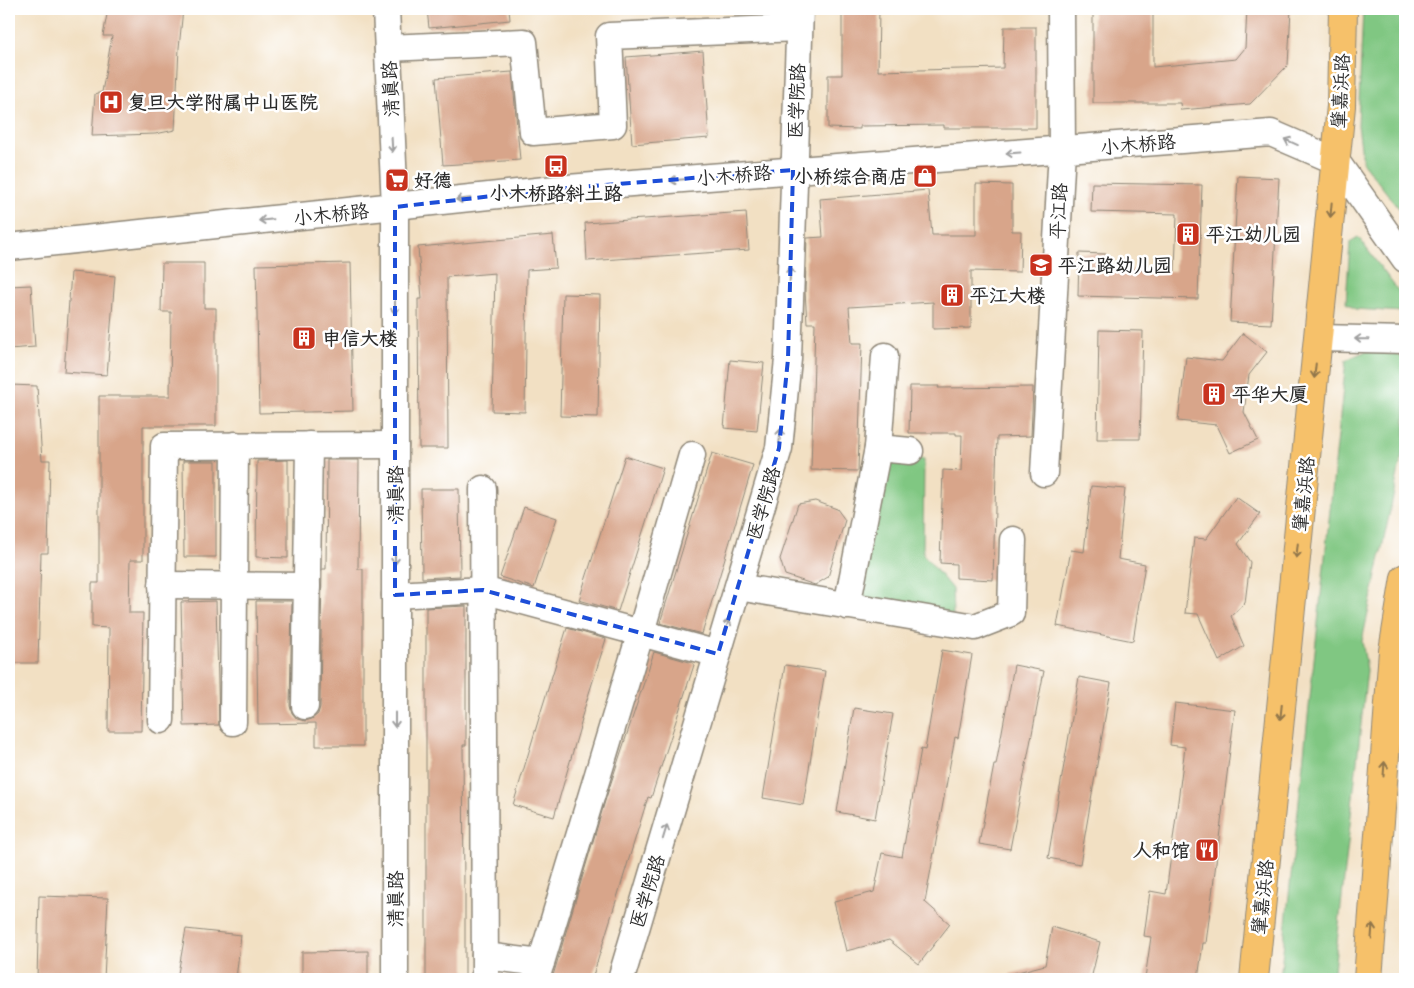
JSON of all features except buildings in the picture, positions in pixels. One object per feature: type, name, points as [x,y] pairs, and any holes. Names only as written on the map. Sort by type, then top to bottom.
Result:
[{"type":"main road","name":"肇嘉浜路","points":[[1254,979],[1336,161],[1341,106],[1343,9]]},
{"type":"main road","points":[[1368,979],[1392,651],[1405,578]]},
{"type":"street","name":"清真路","points":[[386,9],[395,207],[395,979]]},
{"type":"street","name":"平江路","points":[[1044,473],[1062,150],[1061,9]]},
{"type":"street","points":[[388,48],[524,42],[533,132],[613,125],[609,36],[799,18]]},
{"type":"street","name":"医学院路","points":[[621,979],[779,448],[788,359],[799,18]]},
{"type":"street","name":"小木桥路","points":[[9,246],[555,189],[1271,133],[1336,161]]},
{"type":"street","points":[[1336,161],[1405,259]]},
{"type":"street","points":[[1319,338],[1405,340]]},
{"type":"street","points":[[847,606],[878,448],[885,356]]},
{"type":"street","points":[[161,720],[164,446],[234,444],[395,445]]},
{"type":"street","points":[[232,722],[234,444]]},
{"type":"street","points":[[305,706],[309,445]]},
{"type":"street","points":[[878,448],[910,451]]},
{"type":"street","points":[[483,489],[485,968],[538,971],[641,632],[692,456]]},
{"type":"street","points":[[738,587],[975,627],[1011,613],[1013,540]]},
{"type":"street","points":[[162,584],[307,586]]},
{"type":"street","points":[[395,595],[483,590],[718,654]]},
{"type":"highlighted area","points":[[793,170],[788,359],[779,448],[718,654],[483,590],[395,595],[395,207],[555,189]]},
{"type":"green space","points":[[1363,9],[1405,9],[1405,216],[1363,163],[1358,125]]},
{"type":"green space","points":[[1358,237],[1405,300],[1402,312],[1355,309],[1346,303],[1350,242]]},
{"type":"green space","points":[[1366,351],[1398,355],[1405,361],[1405,441],[1362,641],[1367,670],[1333,979],[1280,979],[1346,360]]},
{"type":"green space","points":[[904,458],[924,459],[923,554],[952,589],[953,615],[860,600],[883,468]]},
{"type":"place","name":"复旦大学附属中山医院","points":[[111,102]]},
{"type":"place","name":"小木桥路斜土路","points":[[556,166]]},
{"type":"place","name":"小桥综合商店","points":[[925,176]]},
{"type":"place","name":"好德","points":[[397,180]]},
{"type":"place","name":"平江幼儿园","points":[[1188,234]]},
{"type":"place","name":"平江路幼儿园","points":[[1041,265]]},
{"type":"place","name":"平江大楼","points":[[952,295]]},
{"type":"place","name":"申信大楼","points":[[304,338]]},
{"type":"place","name":"平华大厦","points":[[1214,394]]},
{"type":"place","name":"人和馆","points":[[1207,850]]}]
